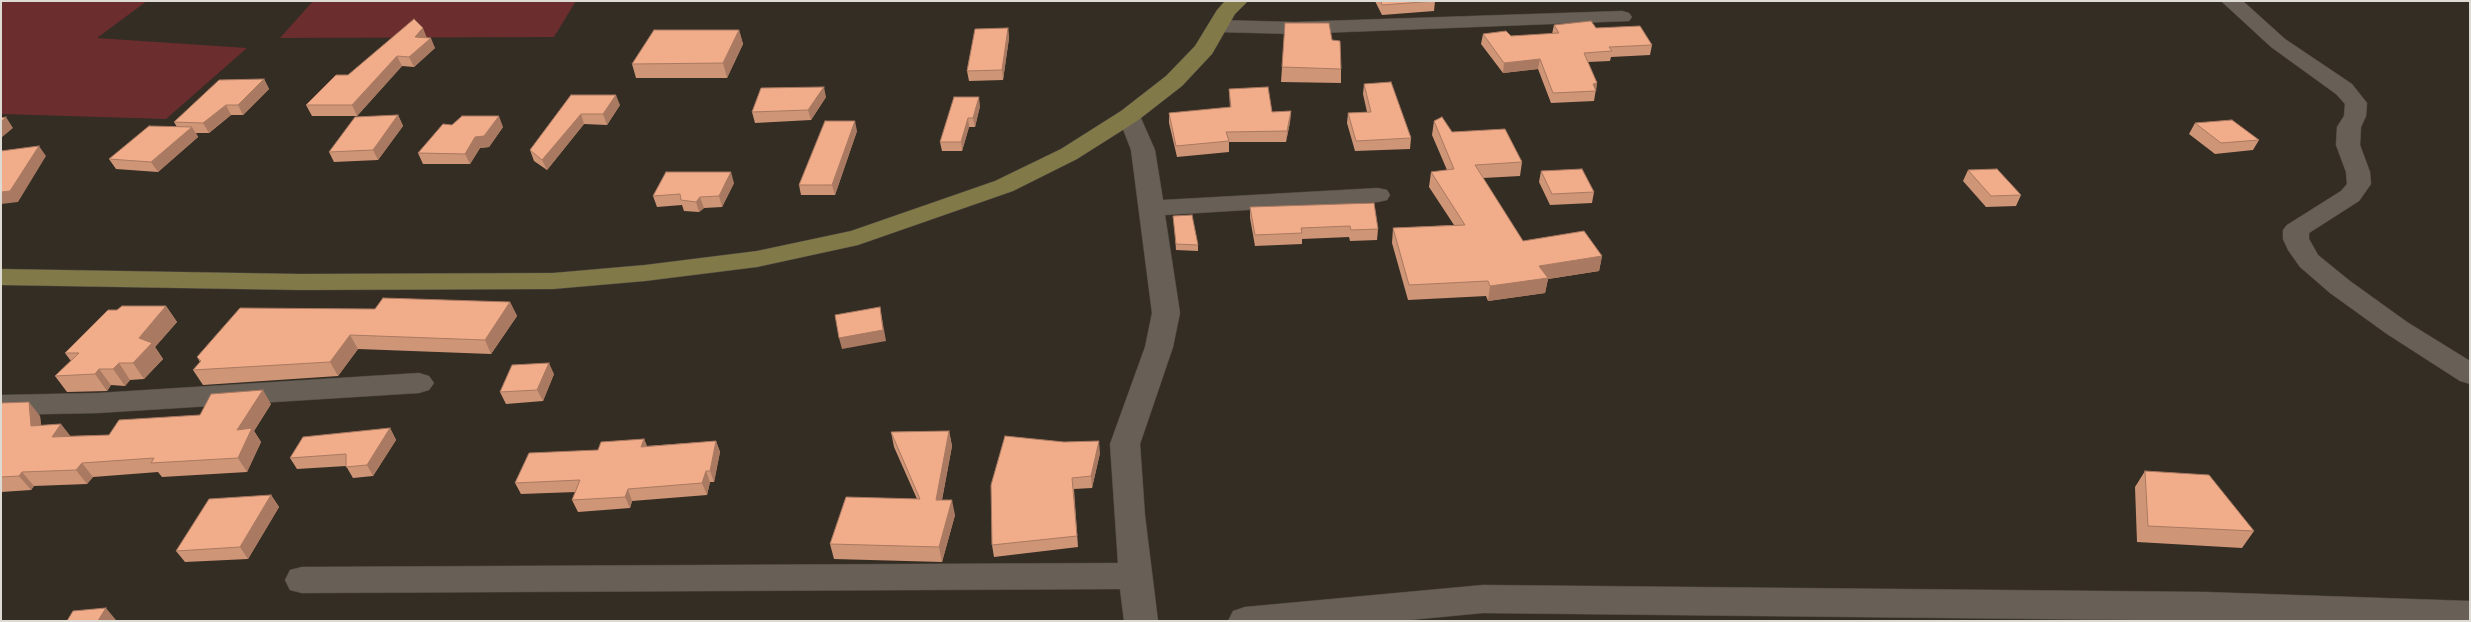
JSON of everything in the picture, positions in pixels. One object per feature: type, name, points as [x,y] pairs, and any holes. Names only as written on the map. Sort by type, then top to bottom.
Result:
[{"type":"main road","points":[[1,277],[300,282],[553,281],[645,273],[757,258],[858,237],[1004,186],[1070,154],[1129,116],[1174,81],[1204,49],[1227,10],[1238,1]]},
{"type":"street","points":[[2231,1],[2278,43],[2344,89],[2356,104],[2355,116],[2349,127],[2348,146],[2358,172],[2359,184],[2350,196],[2296,230],[2296,239],[2301,250],[2309,261],[2340,287],[2397,328],[2470,374]]},
{"type":"street","points":[[1218,26],[1294,28],[1622,17]]},
{"type":"street","points":[[1129,116],[1143,150],[1166,313],[1159,347],[1125,444],[1128,516],[1142,621]]},
{"type":"street","points":[[1152,208],[1378,195]]},
{"type":"street","points":[[1,405],[98,403],[419,384]]},
{"type":"street","points":[[302,580],[1136,576]]},
{"type":"street","points":[[1246,621],[1483,599],[2205,606],[2470,615]]},
{"type":"shaded area","points":[[1,1],[147,1],[97,38],[247,48],[166,119],[1,114]]},
{"type":"shaded area","points":[[313,1],[576,1],[554,37],[280,38]]},
{"type":"building","points":[[1381,1],[1435,1],[1382,5]]},
{"type":"building","points":[[414,19],[423,28],[415,37],[431,38],[409,57],[397,56],[352,105],[306,105],[336,75],[348,75]]},
{"type":"building","points":[[1591,21],[1596,28],[1640,26],[1652,45],[1609,47],[1612,51],[1584,53],[1597,83],[1593,84],[1596,91],[1553,93],[1540,59],[1504,63],[1483,34],[1506,31],[1511,36],[1559,33],[1554,25]]},
{"type":"building","points":[[1285,23],[1329,23],[1332,40],[1340,41],[1341,69],[1282,67]]},
{"type":"building","points":[[1008,28],[1002,70],[967,71],[975,29]]},
{"type":"building","points":[[654,30],[739,30],[723,63],[632,64]]},
{"type":"building","points":[[264,79],[238,105],[226,105],[203,123],[174,122],[219,80]]},
{"type":"building","points":[[1391,82],[1411,138],[1356,141],[1348,113],[1371,112],[1364,84]]},
{"type":"building","points":[[824,87],[808,110],[752,112],[761,88]]},
{"type":"building","points":[[1268,87],[1272,112],[1291,111],[1287,131],[1226,132],[1229,141],[1176,146],[1169,113],[1231,107],[1229,89]]},
{"type":"building","points":[[571,95],[616,95],[603,114],[581,114],[542,160],[530,150]]},
{"type":"building","points":[[954,97],[979,97],[973,118],[968,118],[961,142],[940,142]]},
{"type":"building","points":[[398,115],[373,150],[329,152],[355,117]]},
{"type":"building","points":[[462,116],[499,116],[484,136],[475,137],[465,154],[418,153],[443,124],[452,125]]},
{"type":"building","points":[[1442,117],[1452,132],[1505,129],[1522,162],[1475,165],[1523,241],[1584,231],[1602,256],[1539,266],[1548,278],[1490,286],[1488,281],[1409,285],[1393,228],[1465,225],[1431,172],[1454,169],[1434,121]]},
{"type":"building","points":[[2232,120],[2259,140],[2221,143],[2195,123]]},
{"type":"building","points":[[825,121],[855,121],[832,185],[799,185]]},
{"type":"building","points":[[149,126],[192,127],[151,162],[109,159]]},
{"type":"building","points":[[39,146],[10,191],[1,192],[1,151]]},
{"type":"building","points":[[1582,169],[1594,192],[1552,194],[1541,171]]},
{"type":"building","points":[[1997,169],[2021,195],[1991,196],[1968,170]]},
{"type":"building","points":[[666,172],[731,172],[719,196],[700,197],[696,202],[681,200],[680,194],[653,196]]},
{"type":"building","points":[[1374,203],[1378,229],[1351,230],[1350,226],[1301,228],[1302,233],[1255,235],[1250,207]]},
{"type":"building","points":[[1192,215],[1198,245],[1176,244],[1173,216]]},
{"type":"building","points":[[383,298],[510,302],[485,340],[350,335],[330,362],[193,370],[201,361],[197,357],[240,308],[375,309]]},
{"type":"building","points":[[122,306],[166,306],[139,338],[152,343],[133,363],[119,363],[113,369],[99,369],[95,374],[55,376],[79,353],[65,353],[108,310],[117,310]]},
{"type":"building","points":[[880,307],[883,330],[839,338],[835,315]]},
{"type":"building","points":[[549,363],[537,390],[500,392],[512,365]]},
{"type":"building","points":[[263,390],[237,430],[252,428],[238,458],[151,463],[154,458],[82,463],[76,470],[22,472],[19,476],[1,477],[1,403],[29,402],[31,426],[61,424],[52,437],[109,435],[119,420],[200,415],[211,394]]},
{"type":"building","points":[[390,428],[367,465],[346,467],[346,454],[290,458],[303,437]]},
{"type":"building","points":[[949,431],[936,500],[952,500],[939,547],[830,544],[846,497],[920,499],[891,432]]},
{"type":"building","points":[[1005,436],[1064,442],[1099,441],[1091,476],[1072,478],[1077,536],[992,545],[991,485]]},
{"type":"building","points":[[644,439],[641,447],[716,441],[710,471],[706,471],[702,483],[628,489],[625,497],[572,500],[580,480],[515,483],[529,453],[598,450],[601,442]]},
{"type":"building","points":[[2145,471],[2209,475],[2254,531],[2148,526]]},
{"type":"building","points":[[271,495],[240,547],[176,551],[209,499]]},
{"type":"building","points":[[106,608],[98,621],[67,621],[73,611]]}]
